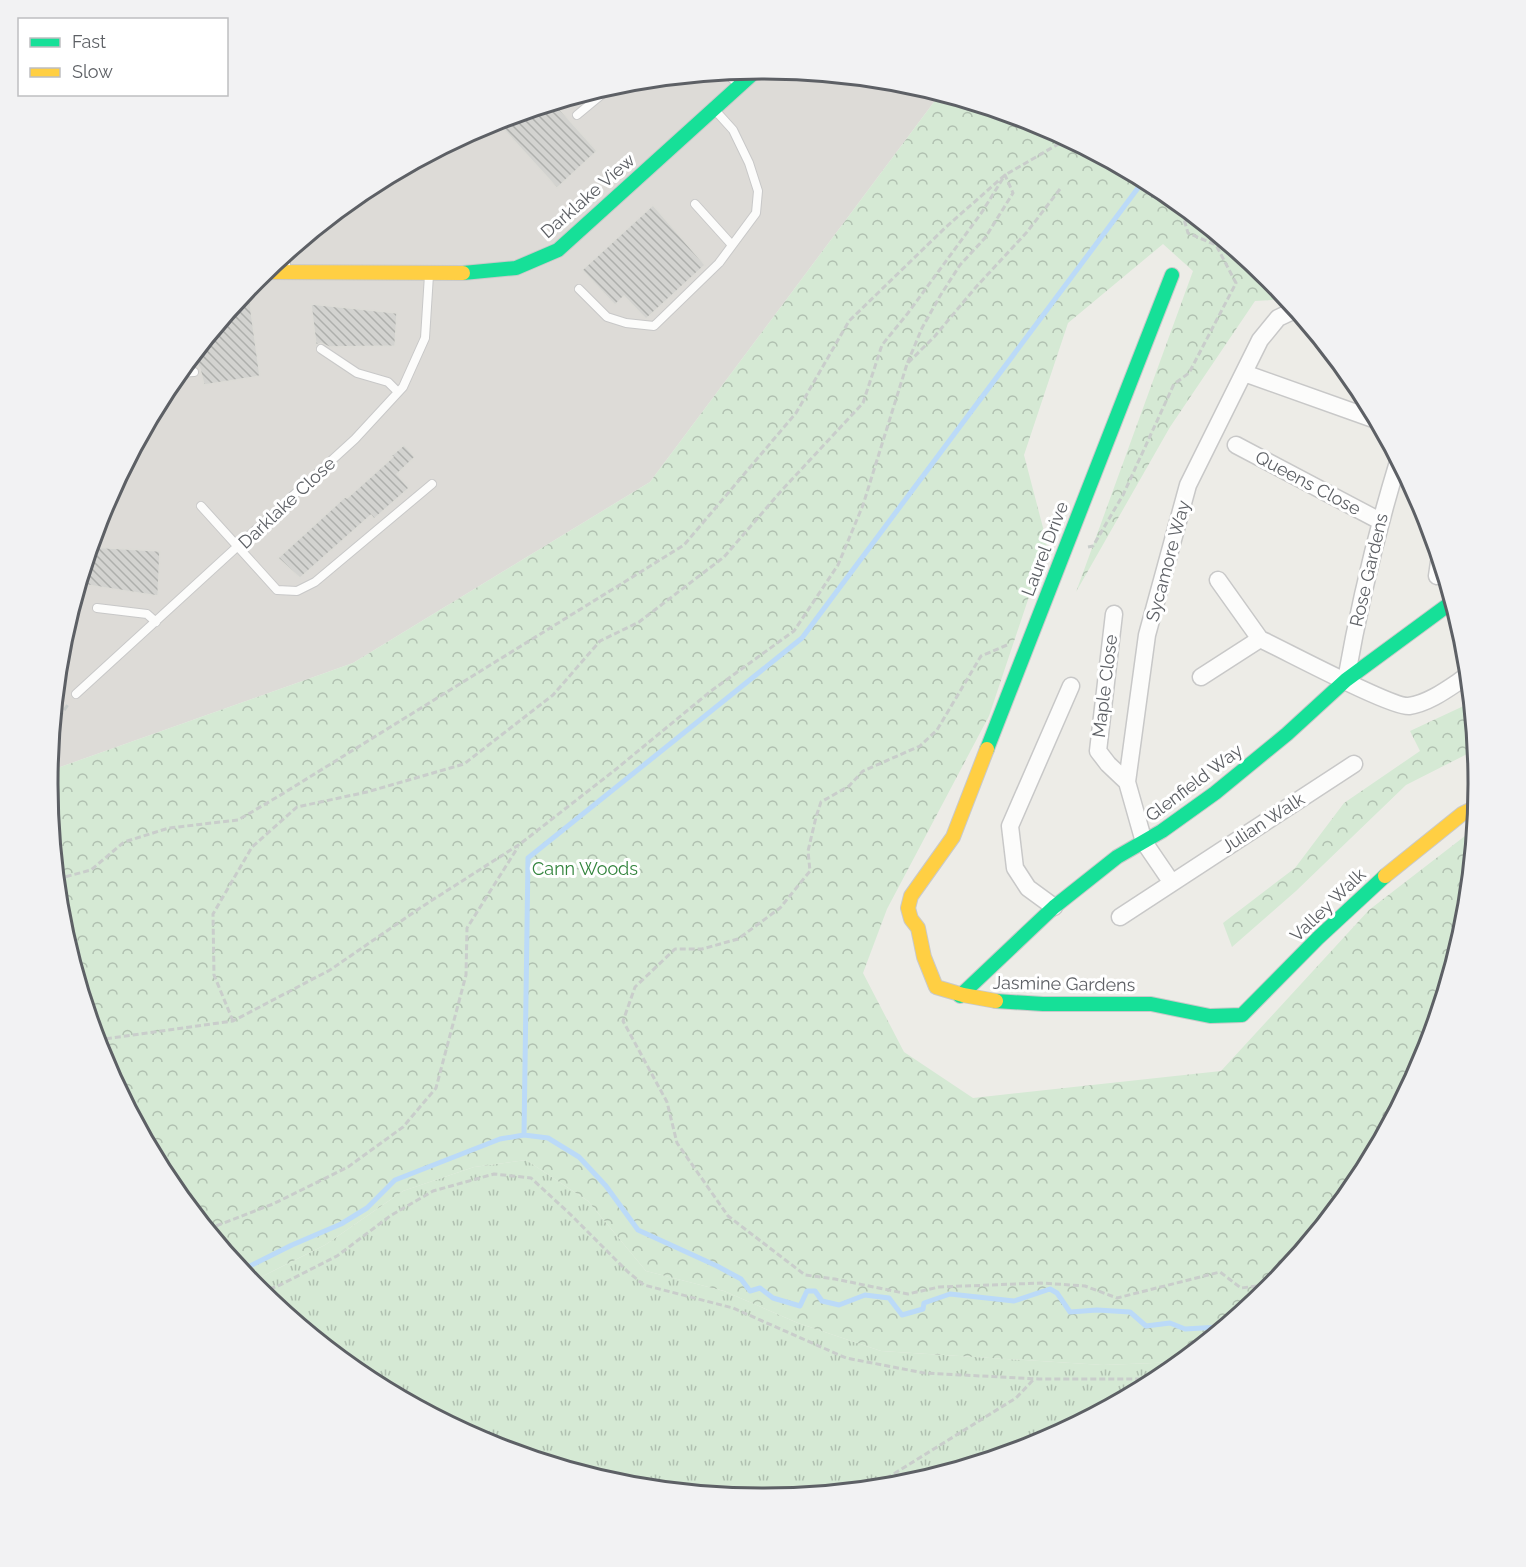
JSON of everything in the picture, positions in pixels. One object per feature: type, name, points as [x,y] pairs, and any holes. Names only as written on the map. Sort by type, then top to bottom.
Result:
[{"type":"street","name":"Darklake View","points":[[279,272],[468,273],[516,268],[558,250],[746,80]]},
{"type":"street","name":"Laurel Drive","points":[[908,908],[911,896],[953,837],[1172,275]]},
{"type":"street","name":"Sycamore Way","points":[[1144,842],[1127,782],[1147,635],[1188,485],[1260,340],[1278,318],[1288,313]]},
{"type":"street","points":[[1244,373],[1363,416]]},
{"type":"street","name":"Queens Close","points":[[1236,445],[1380,521]]},
{"type":"street","name":"Rose Gardens","points":[[1346,680],[1356,624],[1380,521],[1395,472]]},
{"type":"street","points":[[1218,580],[1260,639],[1375,694],[1408,706],[1428,700],[1459,681]]},
{"type":"street","name":"Glenfield Way","points":[[960,996],[1054,907],[1117,857],[1162,831],[1215,793],[1287,734],[1346,680],[1445,607]]},
{"type":"street","name":"Maple Close","points":[[1114,614],[1098,751],[1127,782]]},
{"type":"street","points":[[1201,677],[1260,639]]},
{"type":"street","points":[[1054,907],[1028,888],[1016,868],[1010,826],[1071,686]]},
{"type":"street","name":"Julian Walk","points":[[1120,917],[1354,764]]},
{"type":"street","name":"Valley Walk","points":[[1205,1016],[1242,1015],[1386,874],[1467,812]]},
{"type":"street","points":[[1144,842],[1172,883]]},
{"type":"street","name":"Jasmine Gardens","points":[[908,908],[911,919],[918,928],[924,957],[936,987],[960,996],[986,1002],[1045,1005],[1113,1002],[1166,1005],[1205,1016]]},
{"type":"lane","points":[[735,80],[740,85]]},
{"type":"lane","points":[[577,115],[595,100]]},
{"type":"lane","points":[[579,289],[607,317],[626,324],[654,326],[719,263],[756,213],[758,191],[749,163],[733,130],[714,109]]},
{"type":"lane","points":[[695,204],[732,245]]},
{"type":"lane","points":[[286,265],[286,272]]},
{"type":"lane","name":"Darklake Close","points":[[76,694],[355,440],[403,387],[425,338],[430,272]]},
{"type":"lane","points":[[321,349],[357,373],[388,382],[398,392]]},
{"type":"lane","points":[[201,506],[277,590],[297,591],[315,582],[432,484]]},
{"type":"lane","points":[[98,608],[147,614],[156,622]]},
{"type":"path","points":[[65,877],[91,870],[124,842],[169,828],[238,820],[684,545],[795,413],[849,321],[946,227],[1005,175],[1058,144]]},
{"type":"path","points":[[107,1040],[233,1021],[330,970],[423,906],[520,844],[711,691],[794,631],[838,565],[863,505],[907,364],[922,328],[960,265],[985,238],[1013,193],[1005,175]]},
{"type":"path","points":[[233,1021],[214,975],[213,914],[252,847],[297,807],[367,792],[464,764],[553,695],[600,641],[639,622],[724,556],[863,403],[882,345],[982,213],[1005,175]]},
{"type":"path","points":[[907,364],[1027,232],[1060,189]]},
{"type":"path","points":[[1063,551],[1093,546],[1123,495],[1174,384],[1189,372],[1236,283],[1216,245],[1188,233],[1184,219]]},
{"type":"path","points":[[1031,633],[981,656],[938,730],[920,746],[864,771],[849,786],[821,802],[808,851],[810,871],[780,908],[738,939],[702,949],[675,949],[635,987],[622,1021],[667,1102],[677,1143],[728,1216],[805,1275],[908,1294],[939,1287],[1041,1283],[1085,1286],[1116,1298],[1220,1272],[1241,1288],[1257,1286]]},
{"type":"path","points":[[63,712],[76,694]]},
{"type":"path","points":[[215,1226],[273,1204],[348,1167],[403,1127],[436,1088],[466,975],[467,928],[520,844]]},
{"type":"path","points":[[272,1288],[338,1256],[390,1216],[433,1191],[494,1174],[531,1178],[644,1285],[733,1308],[846,1358],[924,1373],[1034,1379],[1138,1379]]},
{"type":"path","points":[[891,1476],[1016,1398],[1034,1379]]},
{"type":"shaded area","points":[[763,79],[855,85],[935,101],[650,482],[353,663],[59,768],[60,737],[72,646],[96,557],[112,514],[131,472],[177,392],[233,319],[265,285],[334,225],[411,173],[493,133],[537,116],[581,103],[671,85]]},
{"type":"green space","name":"Cann Woods","points":[[935,101],[989,116],[1033,133],[1115,173],[1192,225],[1228,254],[1275,300],[1255,301],[1170,427],[1076,592],[1193,271],[1163,244],[1068,323],[1024,455],[1047,543],[989,716],[887,909],[863,973],[904,1052],[973,1098],[1221,1071],[1369,910],[1465,836],[1454,921],[1430,1010],[1395,1095],[1373,1136],[1349,1175],[1293,1248],[1228,1313],[1163,1363],[1103,1365],[881,1351],[798,1323],[724,1291],[646,1271],[588,1201],[526,1160],[474,1167],[403,1191],[325,1245],[261,1277],[204,1212],[177,1175],[153,1136],[112,1053],[83,966],[72,921],[65,875],[60,830],[59,768],[353,663],[650,482]]},
{"type":"green space","points":[[1463,706],[1467,754],[1406,785],[1296,891],[1232,947],[1223,923],[1295,868],[1344,803],[1420,751],[1410,731]]},
{"type":"green space","points":[[526,1160],[588,1201],[646,1271],[724,1291],[798,1323],[881,1351],[1103,1365],[1163,1363],[1115,1394],[1033,1434],[989,1451],[945,1464],[855,1482],[763,1488],[717,1486],[671,1482],[581,1464],[537,1451],[493,1434],[411,1394],[334,1342],[298,1313],[261,1277],[325,1245],[403,1191],[474,1167]]},
{"type":"building","points":[[560,109],[597,151],[557,188],[503,129]]},
{"type":"building","points":[[653,205],[705,265],[646,319],[624,296],[615,305],[582,270]]},
{"type":"building","points":[[250,301],[260,376],[204,385],[197,364],[204,355]]},
{"type":"building","points":[[311,304],[397,313],[395,346],[329,347],[321,343],[316,345]]},
{"type":"building","points":[[404,445],[415,457],[397,474],[409,488],[374,519],[371,515],[300,578],[278,558],[393,457],[391,456]]},
{"type":"building","points":[[100,547],[160,551],[158,596],[88,585]]},
{"type":"waterway","points":[[524,1135],[528,858],[802,638],[1138,188]]},
{"type":"waterway","points":[[250,1266],[341,1224],[367,1208],[395,1180],[500,1139],[524,1135],[548,1138],[579,1157],[606,1186],[638,1230],[741,1279],[750,1291],[760,1288],[773,1298],[800,1306],[807,1291],[815,1291],[822,1301],[839,1305],[865,1295],[889,1298],[902,1315],[923,1309],[924,1303],[950,1294],[1014,1301],[1050,1289],[1057,1293],[1070,1312],[1097,1310],[1130,1312],[1146,1326],[1170,1323],[1185,1329],[1210,1328]]},
{"type":"traffic: fast","points":[[463,273],[516,268],[558,250],[746,80]]},
{"type":"traffic: fast","points":[[987,749],[1172,275]]},
{"type":"traffic: fast","points":[[960,996],[1054,907],[1117,857],[1162,831],[1215,793],[1287,734],[1346,680],[1445,607]]},
{"type":"traffic: fast","points":[[996,1001],[1043,1004],[1151,1004],[1210,1016],[1242,1015],[1318,938],[1385,876]]},
{"type":"traffic: slow","points":[[279,272],[463,273]]},
{"type":"traffic: slow","points":[[987,749],[953,837],[911,896],[908,908],[911,919],[918,928],[924,957],[936,987],[996,1001]]},
{"type":"traffic: slow","points":[[1385,876],[1467,812]]}]
